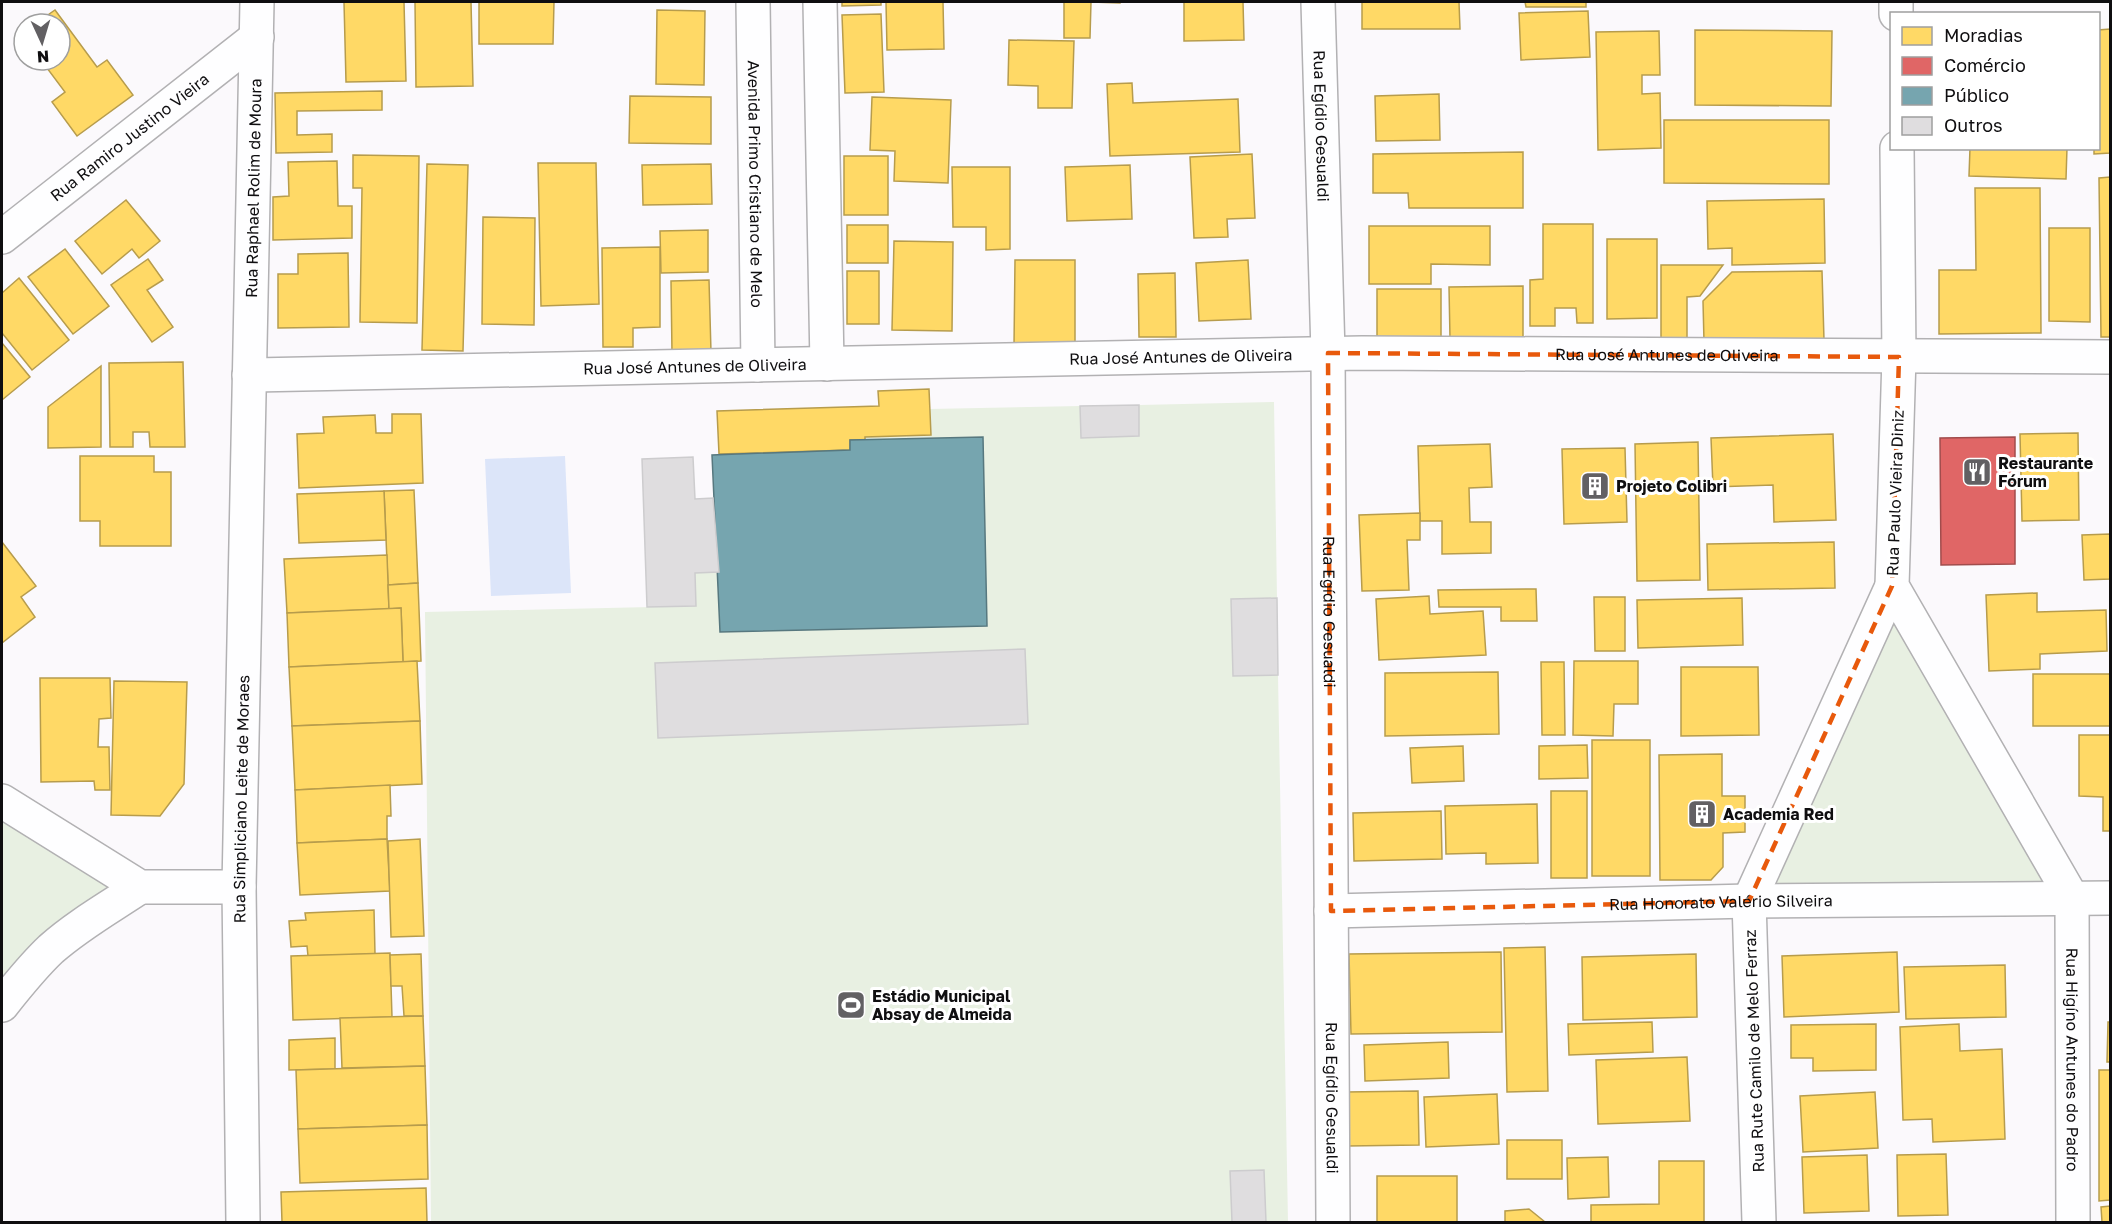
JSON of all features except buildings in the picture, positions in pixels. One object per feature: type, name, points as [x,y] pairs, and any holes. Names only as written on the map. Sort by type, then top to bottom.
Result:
[{"type":"street","name":"Rua Raphael Rolim de Moura","points":[[249,375],[257,2]]},
{"type":"street","name":"Avenida Primo Cristiano de Melo","points":[[753,2],[758,365]]},
{"type":"street","points":[[820,2],[827,364]]},
{"type":"street","name":"Rua Egídio Gesualdi","points":[[1318,2],[1328,353],[1333,1222]]},
{"type":"street","name":"Rua Ramiro Justino Vieira","points":[[2,237],[257,37]]},
{"type":"street","name":"Rua Paulo Vieira Diniz","points":[[1897,150],[1899,357],[1892,586],[2072,898]]},
{"type":"street","name":"Rua José Antunes de Oliveira","points":[[249,375],[1328,353],[2110,357]]},
{"type":"street","name":"Rua Simpliciano Leite de Moraes","points":[[243,1222],[239,888],[249,375]]},
{"type":"street","name":"Rua Rute Camilo de Melo Ferraz","points":[[1759,1222],[1749,901],[1892,586]]},
{"type":"street","points":[[2,801],[140,887],[239,888]]},
{"type":"street","points":[[2,1005],[25,975],[52,949],[81,926],[140,887]]},
{"type":"street","name":"Rua Higíno Antunes do Padro","points":[[2072,898],[2073,1222]]},
{"type":"street","name":"Rua Honorato Valério Silveira","points":[[1331,911],[1749,901],[2110,898]]},
{"type":"highlighted area","points":[[1328,353],[1899,357],[1892,586],[1749,901],[1331,911]]},
{"type":"shaded area","name":"Estádio Municipal Absay de Almeida","points":[[1274,402],[1277,598],[1231,599],[1233,675],[1278,675],[1288,1222],[431,1222],[425,612],[695,606],[695,573],[719,572],[720,632],[986,626],[865,437],[929,409],[1080,406],[1081,438],[1139,436],[1139,405]]},
{"type":"shaded area","points":[[1892,610],[2049,887],[1755,896]]},
{"type":"shaded area","points":[[2,810],[117,884],[2,996]]},
{"type":"water","points":[[565,456],[571,593],[491,596],[485,459]]},
{"type":"place","name":"Restaurante Fórum","points":[[1977,472]]},
{"type":"place","name":"Projeto Colibri","points":[[1595,486]]},
{"type":"place","name":"Academia Red","points":[[1702,814]]},
{"type":"place","name":"Estádio Municipal Absay de Almeida","points":[[851,1005]]}]
